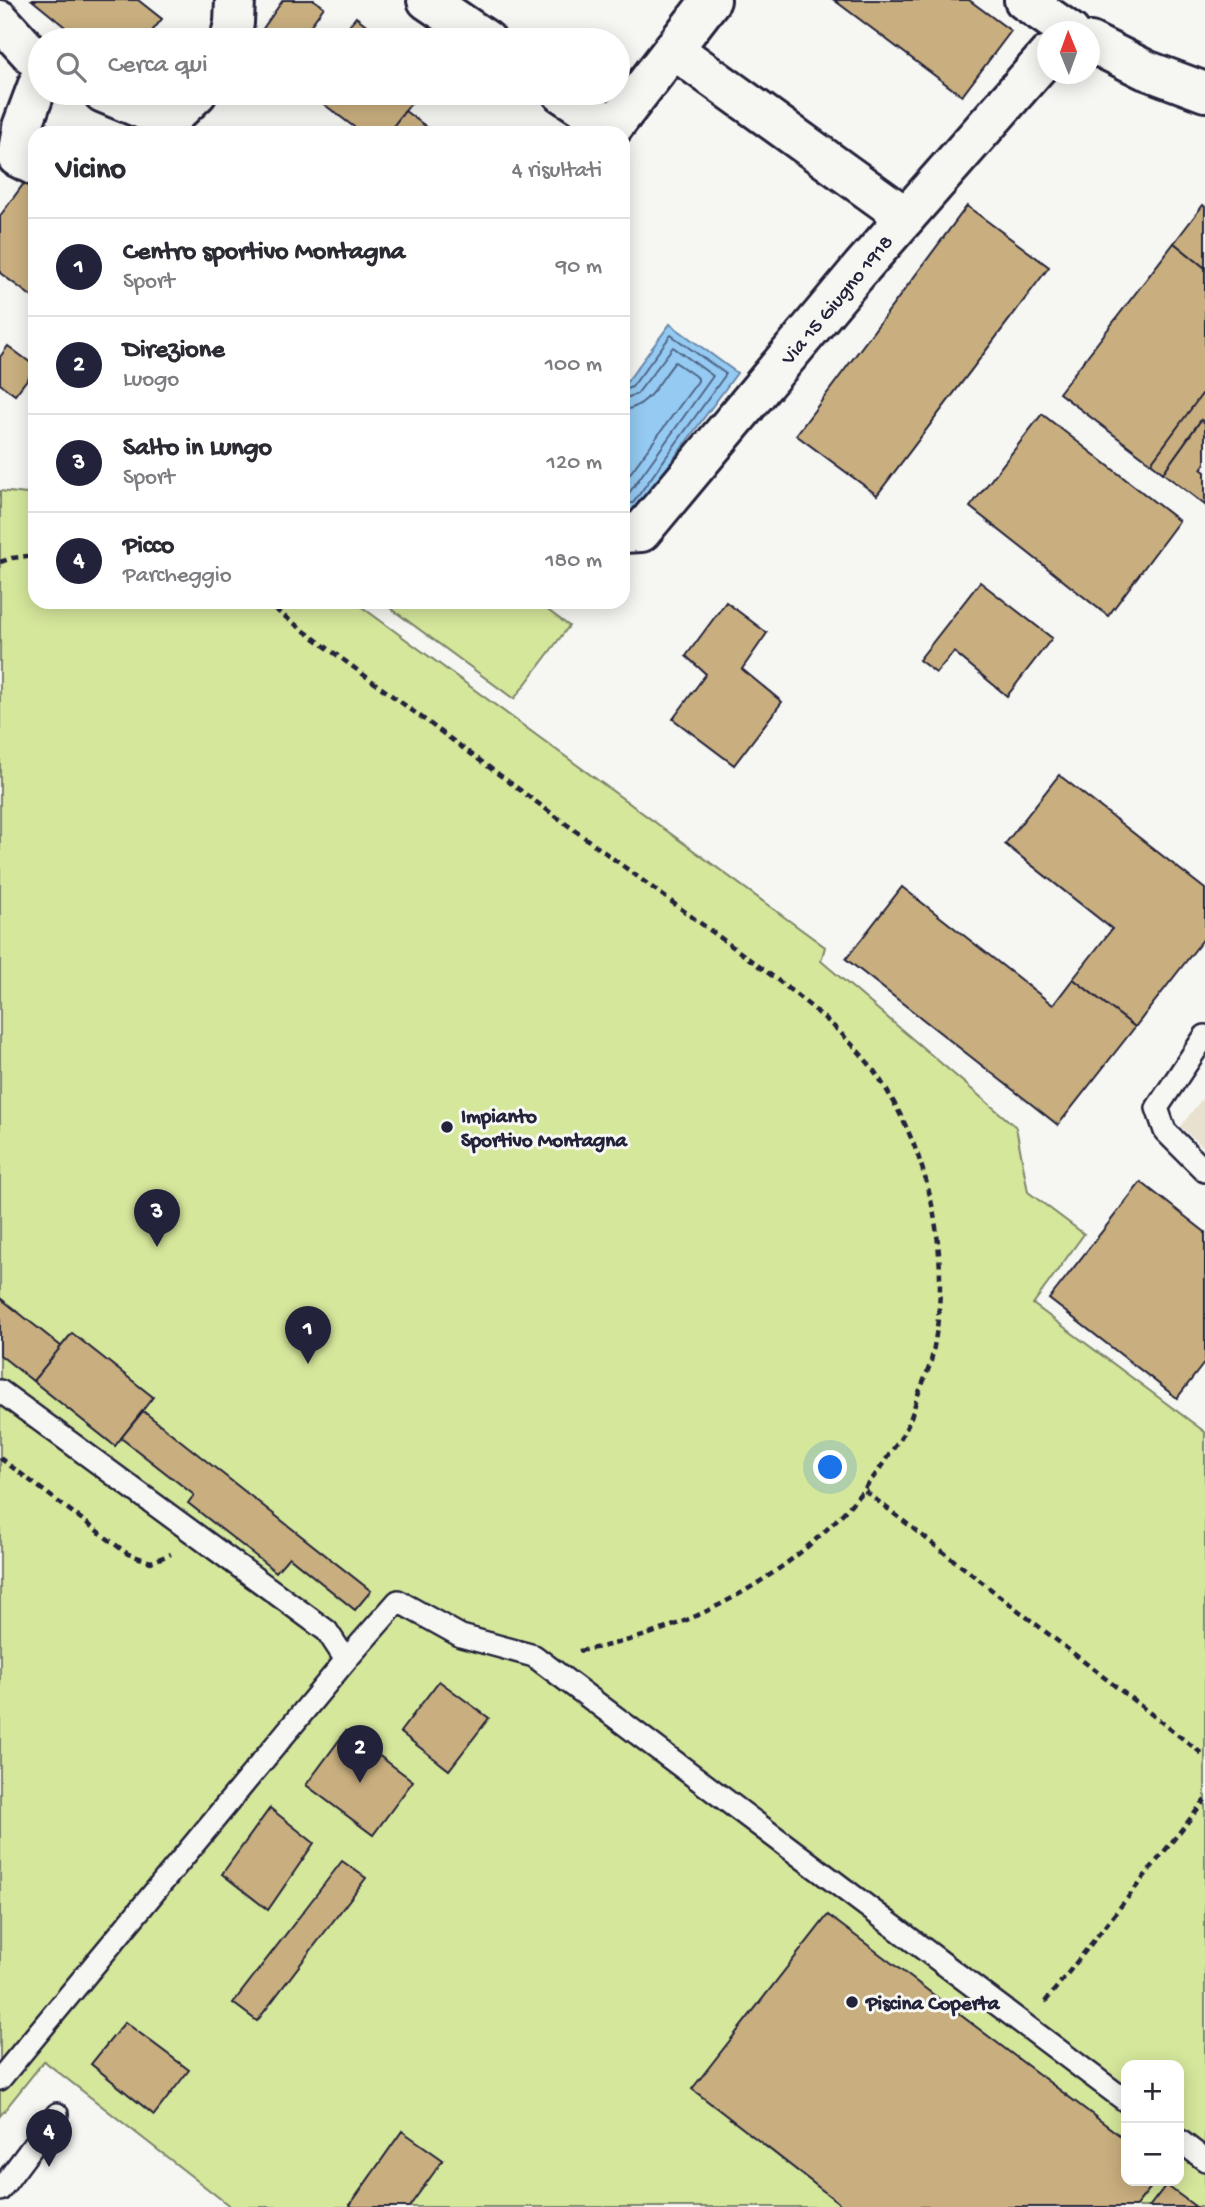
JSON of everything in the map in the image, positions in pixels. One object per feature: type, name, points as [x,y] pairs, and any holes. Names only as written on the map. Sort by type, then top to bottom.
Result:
[{"type":"street","points":[[233,28],[235,0]]},
{"type":"street","points":[[427,0],[468,28]]},
{"type":"street","points":[[630,105],[711,0]]},
{"type":"street","points":[[1024,0],[1054,21]]},
{"type":"street","points":[[0,20],[28,51]]},
{"type":"street","points":[[1100,47],[1146,70],[1205,92]]},
{"type":"street","points":[[673,49],[906,217]]},
{"type":"street","name":"Via 15 Giugno 1918","points":[[630,533],[641,532],[906,217],[1037,68]]},
{"type":"street","points":[[0,137],[28,95]]},
{"type":"street","points":[[28,162],[17,157],[22,127],[30,105]]},
{"type":"street","points":[[124,105],[162,126],[184,105]]},
{"type":"street","points":[[580,105],[612,126]]},
{"type":"street","points":[[614,126],[630,105]]},
{"type":"lane","points":[[1205,1036],[1157,1108],[1165,1131],[1205,1171]]},
{"type":"lane","points":[[0,1391],[327,1631],[346,1660]]},
{"type":"lane","points":[[0,2079],[346,1660],[398,1601],[461,1636],[534,1656],[1121,2097]]},
{"type":"lane","points":[[0,2190],[57,2115]]},
{"type":"lane","points":[[1184,2144],[1205,2160]]},
{"type":"path","points":[[0,562],[28,556]]},
{"type":"path","points":[[274,609],[775,978],[833,1024],[881,1080],[915,1145],[936,1215],[941,1288],[931,1361],[905,1430],[865,1491],[832,1525],[796,1556],[716,1607],[673,1626],[627,1640],[581,1651],[534,1656]]},
{"type":"path","points":[[0,1458],[128,1554],[151,1562],[206,1542]]},
{"type":"path","points":[[865,1491],[1205,1756]]},
{"type":"path","points":[[1026,2025],[1205,1800]]},
{"type":"shaded area","points":[[1205,1095],[1205,1148],[1180,1127]]},
{"type":"green space","points":[[0,491],[28,494],[28,609],[365,609],[825,947],[821,961],[1016,1127],[1028,1192],[1084,1234],[1033,1304],[1205,1432],[1205,2207],[231,2207],[44,2061],[0,2116]]},
{"type":"green space","points":[[392,609],[546,609],[569,626],[514,699]]},
{"type":"water","points":[[670,324],[737,373],[632,515],[630,513],[630,378]]},
{"type":"building","points":[[32,0],[138,0],[162,19],[155,28],[66,28]]},
{"type":"building","points":[[283,0],[314,0],[324,7],[309,28],[263,28]]},
{"type":"building","points":[[834,0],[969,0],[1011,31],[962,96]]},
{"type":"building","points":[[356,17],[370,28],[347,28]]},
{"type":"building","points":[[325,105],[410,105],[393,126],[353,126]]},
{"type":"building","points":[[405,111],[425,126],[393,126]]},
{"type":"building","points":[[28,178],[28,294],[0,273],[0,216]]},
{"type":"building","points":[[1203,205],[1205,207],[1205,268],[1174,243]]},
{"type":"building","points":[[967,206],[1049,267],[877,495],[796,435]]},
{"type":"building","points":[[1174,243],[1205,268],[1205,391],[1151,463],[1059,393]]},
{"type":"building","points":[[8,346],[28,361],[28,378],[15,395],[0,384],[0,357]]},
{"type":"building","points":[[1202,394],[1205,396],[1205,423],[1201,420],[1163,473],[1151,463]]},
{"type":"building","points":[[1042,414],[1179,521],[1108,616],[970,507]]},
{"type":"building","points":[[1201,420],[1205,423],[1205,463],[1201,469],[1205,472],[1205,505],[1163,473]]},
{"type":"building","points":[[980,582],[1052,638],[1007,696],[954,652],[936,673],[919,660]]},
{"type":"building","points":[[726,602],[767,633],[742,669],[782,702],[734,765],[673,719],[706,674],[686,656]]},
{"type":"building","points":[[1059,775],[1205,889],[1205,937],[1135,1027],[1073,979],[1112,929],[1005,844]]},
{"type":"building","points":[[902,887],[1053,1005],[1073,979],[1135,1027],[1058,1125],[846,959]]},
{"type":"building","points":[[1141,1182],[1205,1232],[1205,1362],[1177,1398],[1049,1299]]},
{"type":"building","points":[[0,1298],[62,1347],[33,1381],[0,1355]]},
{"type":"building","points":[[72,1333],[153,1397],[115,1446],[33,1381]]},
{"type":"building","points":[[143,1411],[371,1591],[355,1610],[289,1557],[276,1572],[188,1503],[194,1495],[121,1438]]},
{"type":"building","points":[[439,1681],[489,1718],[449,1770],[400,1732]]},
{"type":"building","points":[[346,1731],[413,1781],[373,1835],[306,1785]]},
{"type":"building","points":[[270,1808],[314,1843],[268,1910],[222,1874]]},
{"type":"building","points":[[342,1861],[366,1878],[257,2021],[233,2003]]},
{"type":"building","name":"Piscina Coperta","points":[[828,1915],[1121,2136],[1121,2186],[1152,2186],[1135,2207],[844,2207],[692,2089]]},
{"type":"building","points":[[125,2022],[189,2070],[154,2115],[91,2064]]},
{"type":"building","points":[[402,2131],[443,2160],[409,2207],[352,2207],[350,2205]]},
{"type":"building","points":[[1167,2186],[1196,2207],[1149,2207]]},
{"type":"place","name":"Impianto Sportivo Montagna","points":[[447,1127]]},
{"type":"place","name":"Salto in Lungo","points":[[157,1247]]},
{"type":"place","name":"Centro sportivo Montagna","points":[[308,1364]]},
{"type":"place","name":"Direzione","points":[[360,1783]]},
{"type":"place","name":"Piscina Coperta","points":[[852,2002]]},
{"type":"place","name":"Picco","points":[[49,2167]]}]
